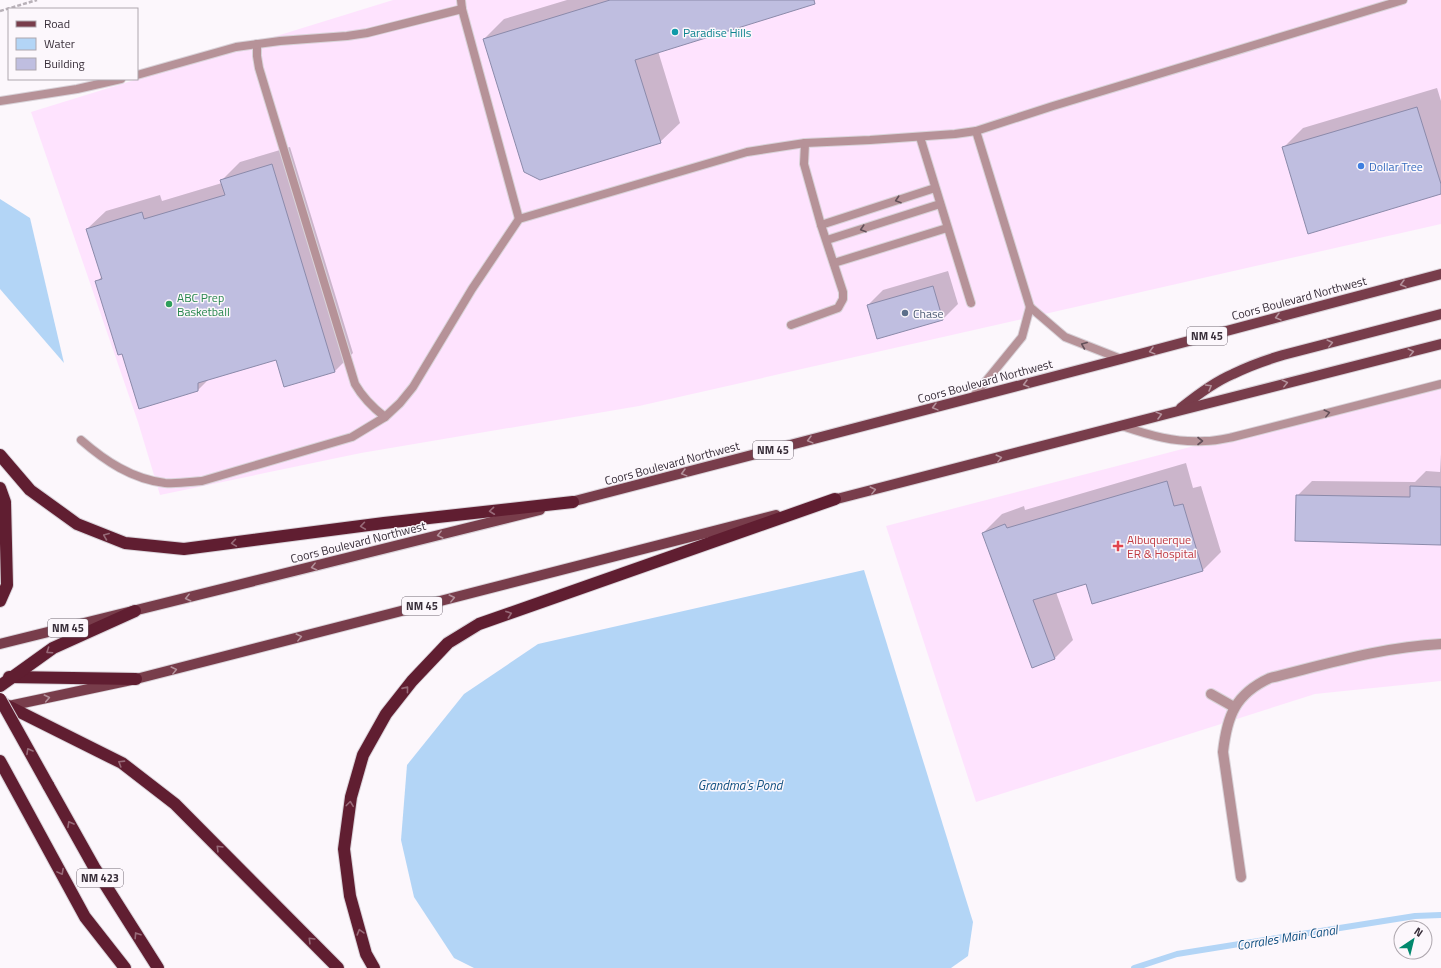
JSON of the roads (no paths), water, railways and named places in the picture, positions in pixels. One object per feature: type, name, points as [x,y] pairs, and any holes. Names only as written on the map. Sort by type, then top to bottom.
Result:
[{"type":"highway","points":[[0,455],[30,490],[77,524],[125,543],[184,550],[384,523],[573,502]]},
{"type":"highway","points":[[0,488],[5,502],[7,585],[0,601]]},
{"type":"highway","points":[[374,968],[366,954],[350,896],[344,849],[351,797],[363,755],[386,714],[412,681],[448,643],[479,624],[835,500]]},
{"type":"highway","points":[[0,686],[6,678],[53,648],[135,611]]},
{"type":"highway","points":[[6,678],[136,679]]},
{"type":"highway","points":[[2,704],[122,763],[175,804],[338,968]]},
{"type":"highway","name":"NM 423","points":[[2,704],[94,867],[158,968]]},
{"type":"highway","name":"NM 423","points":[[0,761],[85,917],[125,968]]},
{"type":"main road","name":"Coors Boulevard Northwest","points":[[0,644],[573,502],[1441,274]]},
{"type":"main road","points":[[1178,410],[1203,391],[1232,374],[1259,363],[1283,355],[1441,314]]},
{"type":"main road","name":"NM 45","points":[[2,704],[136,679],[1122,426],[1178,410],[1441,344]]},
{"type":"street","points":[[1241,877],[1224,752],[1228,721],[1234,707],[1244,695],[1257,684],[1270,678],[1374,652],[1397,648],[1441,644]]},
{"type":"street","points":[[1211,694],[1234,707]]},
{"type":"lane","points":[[461,0],[462,9],[519,219]]},
{"type":"lane","points":[[81,440],[112,464],[130,474],[165,483],[182,483],[202,481],[352,436],[385,417],[400,403],[413,387],[472,289],[519,219],[747,152],[805,143],[920,137],[976,131],[1066,102],[1403,0]]},
{"type":"lane","points":[[138,75],[236,47],[308,38],[346,36],[367,33],[462,9]]},
{"type":"lane","points":[[257,44],[256,56],[355,384],[363,397],[373,408],[385,417]]},
{"type":"lane","points":[[0,101],[77,89],[117,80]]},
{"type":"lane","points":[[973,398],[1022,337],[1030,307],[976,131]]},
{"type":"lane","points":[[920,137],[971,303]]},
{"type":"lane","points":[[791,325],[838,308],[843,299],[843,292],[821,225],[804,164],[805,143]]},
{"type":"lane","points":[[821,225],[935,188]]},
{"type":"lane","points":[[827,240],[940,204]]},
{"type":"lane","points":[[834,263],[947,228]]},
{"type":"lane","points":[[1030,307],[1065,337],[1121,359]]},
{"type":"lane","points":[[1122,426],[1152,436],[1178,441],[1205,441],[1233,437],[1441,384]]},
{"type":"water","points":[[0,199],[30,218],[64,363],[0,289]]},
{"type":"water","name":"Grandma's Pond","points":[[864,570],[973,922],[968,956],[951,968],[474,968],[454,958],[414,897],[401,840],[407,765],[464,694],[538,644]]},
{"type":"waterway","name":"Corrales Main Canal","points":[[1134,968],[1177,954],[1415,916],[1441,915]]},
{"type":"place","name":"Paradise Hills","points":[[675,32]]},
{"type":"place","name":"Dollar Tree","points":[[1361,166]]},
{"type":"place","name":"ABC Prep Basketball","points":[[169,304]]},
{"type":"place","name":"Chase","points":[[905,313]]},
{"type":"place","name":"Albuquerque ER & Hospital","points":[[1118,546]]}]
